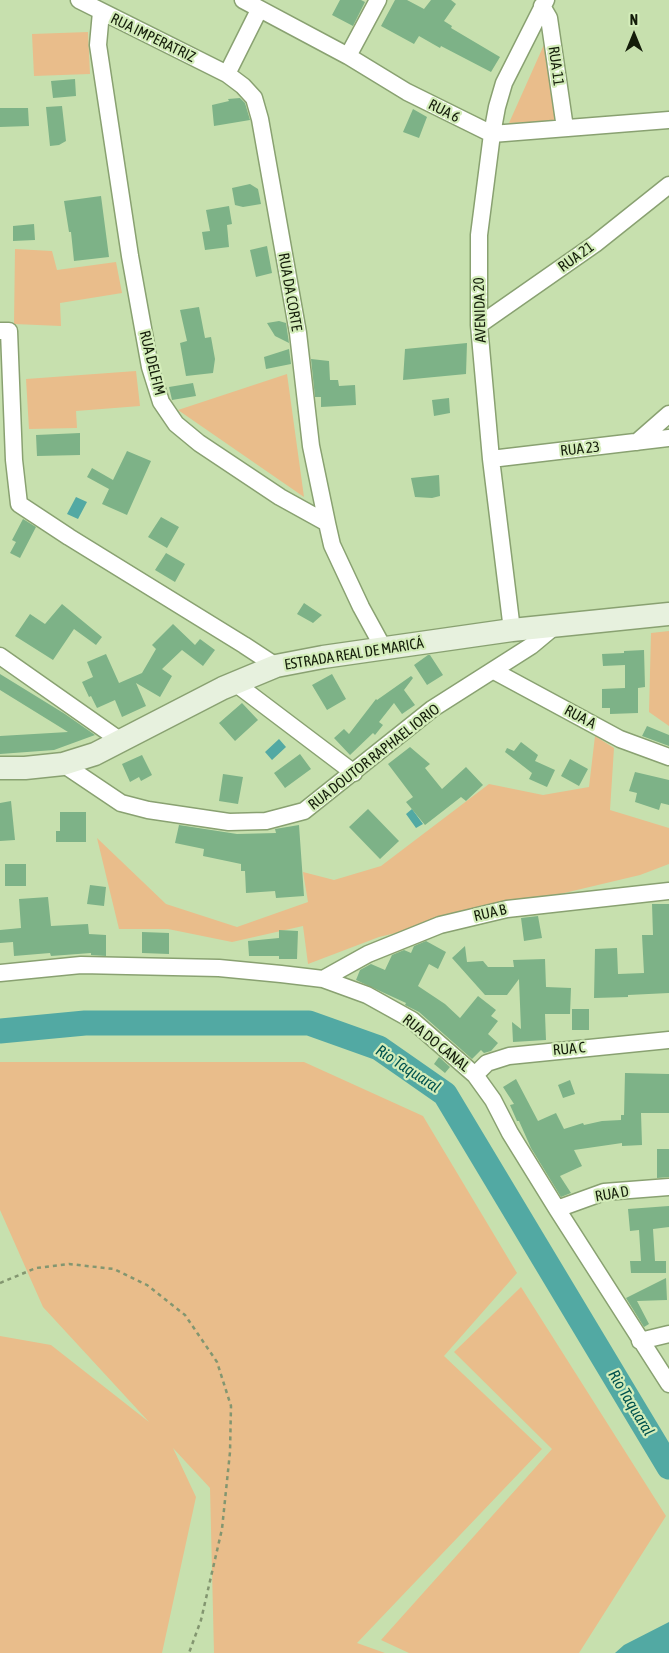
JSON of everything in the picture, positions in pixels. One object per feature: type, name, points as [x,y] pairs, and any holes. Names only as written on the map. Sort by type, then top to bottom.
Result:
[{"type":"main road","name":"ESTRADA REAL DE MARICÁ","points":[[0,768],[25,768],[63,764],[95,754],[235,683],[276,666],[323,656],[512,630],[669,614]]},
{"type":"street","name":"RUA IMPERATRIZ","points":[[79,0],[227,74]]},
{"type":"street","name":"RUA 6","points":[[243,0],[348,56],[407,92],[492,134]]},
{"type":"street","points":[[348,56],[378,0]]},
{"type":"street","name":"RUA 11","points":[[544,3],[549,18],[565,128]]},
{"type":"street","name":"AVENIDA 20","points":[[512,630],[491,459],[480,325],[479,235],[492,134],[504,83],[544,3]]},
{"type":"street","points":[[227,74],[259,10]]},
{"type":"street","name":"RUA DELFIM","points":[[101,12],[98,45],[150,367],[161,402],[176,424],[199,443],[280,497],[327,524]]},
{"type":"street","name":"RUA DA CORTE","points":[[227,74],[243,86],[254,98],[260,119],[298,333],[311,446],[327,524]]},
{"type":"street","points":[[492,134],[669,120]]},
{"type":"street","name":"RUA 21","points":[[480,325],[595,244],[669,185]]},
{"type":"street","points":[[4,331],[19,504],[68,537],[244,644],[276,666]]},
{"type":"street","points":[[636,442],[669,414]]},
{"type":"street","name":"RUA 23","points":[[491,459],[669,438]]},
{"type":"street","points":[[327,524],[332,545],[344,572],[384,649]]},
{"type":"street","name":"RUA DOUTOR RAPHAEL IORIO","points":[[63,764],[121,803],[148,810],[230,822],[266,821],[304,811],[432,709],[494,671],[531,646],[555,626]]},
{"type":"street","points":[[0,656],[121,741]]},
{"type":"street","name":"RUA A","points":[[494,671],[620,739],[669,756]]},
{"type":"street","points":[[235,683],[354,772]]},
{"type":"street","name":"RUA B","points":[[323,979],[368,954],[440,925],[507,909],[669,891]]},
{"type":"street","name":"RUA DO CANAL","points":[[0,973],[91,965],[219,968],[323,979],[367,995],[412,1020],[475,1074],[493,1100],[510,1133],[557,1210],[669,1384]]},
{"type":"street","name":"RUA C","points":[[475,1074],[487,1063],[508,1056],[669,1040]]},
{"type":"street","name":"RUA D","points":[[557,1210],[604,1192],[669,1187]]},
{"type":"street","points":[[640,1341],[669,1334]]},
{"type":"path","points":[[0,1283],[36,1268],[68,1264],[114,1269],[147,1285],[185,1315],[217,1362],[231,1406],[230,1452],[222,1528],[201,1620],[189,1653]]},
{"type":"shaded area","points":[[88,32],[90,74],[34,76],[32,34]]},
{"type":"shaded area","points":[[547,38],[557,121],[509,123]]},
{"type":"shaded area","points":[[15,249],[52,251],[57,270],[116,262],[122,293],[60,303],[61,326],[14,324]]},
{"type":"shaded area","points":[[136,371],[140,406],[76,411],[77,428],[29,429],[26,379]]},
{"type":"shaded area","points":[[287,374],[304,497],[178,410]]},
{"type":"shaded area","points":[[669,631],[669,726],[649,712],[651,633]]},
{"type":"shaded area","points":[[595,736],[614,748],[610,810],[669,828],[669,864],[640,875],[379,937],[308,964],[303,926],[232,942],[168,929],[119,929],[97,838],[166,904],[237,927],[308,902],[303,872],[334,880],[381,866],[489,784],[543,795],[589,787]]},
{"type":"shaded area","points":[[0,1062],[304,1062],[423,1116],[517,1273],[444,1356],[542,1449],[357,1643],[385,1653],[214,1653],[210,1488],[173,1448],[196,1497],[162,1653],[0,1653],[0,1336],[51,1345],[149,1422],[43,1307],[0,1210]]},
{"type":"shaded area","points":[[521,1287],[666,1516],[579,1653],[409,1653],[381,1640],[552,1449],[454,1352]]},
{"type":"water","points":[[76,497],[87,502],[78,519],[67,514]]},
{"type":"water","points":[[279,739],[286,747],[272,760],[265,752]]},
{"type":"water","points":[[412,809],[423,824],[416,828],[406,814]]},
{"type":"water","points":[[669,1622],[669,1653],[615,1653],[624,1645]]},
{"type":"building","points":[[340,0],[361,0],[365,2],[353,26],[332,15]]},
{"type":"building","points":[[395,0],[407,0],[424,9],[431,0],[451,0],[456,4],[444,21],[452,26],[451,28],[500,57],[491,72],[419,36],[414,44],[381,26]]},
{"type":"building","points":[[75,79],[76,96],[53,98],[51,81]]},
{"type":"building","points":[[240,98],[245,103],[250,120],[214,126],[212,105],[229,101],[228,99]]},
{"type":"building","points":[[62,106],[66,141],[59,145],[50,146],[46,107]]},
{"type":"building","points":[[0,108],[28,108],[29,126],[0,127]]},
{"type":"building","points":[[413,109],[427,117],[419,138],[403,132]]},
{"type":"building","points":[[250,184],[258,189],[261,204],[243,207],[235,205],[232,188]]},
{"type":"building","points":[[101,196],[109,257],[74,261],[71,232],[69,232],[64,201]]},
{"type":"building","points":[[229,206],[232,224],[227,225],[229,247],[205,250],[202,232],[210,231],[206,210]]},
{"type":"building","points":[[34,224],[35,240],[13,241],[13,226]]},
{"type":"building","points":[[267,246],[272,273],[256,277],[250,250]]},
{"type":"building","points":[[199,307],[205,338],[211,337],[215,359],[213,373],[186,376],[180,343],[187,341],[180,310]]},
{"type":"building","points":[[279,321],[286,323],[289,343],[275,336],[267,323]]},
{"type":"building","points":[[467,343],[466,374],[403,380],[405,349]]},
{"type":"building","points":[[289,349],[291,364],[266,369],[264,357]]},
{"type":"building","points":[[311,359],[329,361],[330,380],[338,380],[339,386],[355,385],[356,405],[321,407],[321,397],[315,397]]},
{"type":"building","points":[[193,383],[196,396],[172,400],[169,387]]},
{"type":"building","points":[[449,398],[450,413],[434,416],[432,400]]},
{"type":"building","points":[[80,433],[80,455],[37,456],[36,435]]},
{"type":"building","points":[[127,451],[151,461],[127,515],[102,504],[109,489],[87,477],[92,468],[113,480]]},
{"type":"building","points":[[439,475],[440,496],[432,498],[415,497],[411,478]]},
{"type":"building","points":[[161,517],[179,527],[167,548],[148,537]]},
{"type":"building","points":[[23,519],[36,527],[20,558],[10,553],[16,542],[12,540]]},
{"type":"building","points":[[166,553],[185,564],[175,582],[155,570]]},
{"type":"building","points":[[304,603],[322,615],[313,623],[297,614]]},
{"type":"building","points":[[62,604],[102,637],[96,645],[74,629],[53,660],[15,636],[30,614],[45,624]]},
{"type":"building","points":[[173,624],[195,645],[200,639],[215,650],[203,666],[182,650],[162,669],[172,676],[160,697],[136,683],[146,706],[122,717],[115,700],[97,708],[82,682],[93,677],[87,662],[106,654],[119,683],[142,673],[156,649],[152,645]]},
{"type":"building","points":[[644,650],[645,687],[638,688],[638,713],[610,714],[610,708],[602,708],[602,689],[625,688],[625,665],[603,666],[602,654]]},
{"type":"building","points":[[430,655],[443,675],[427,685],[414,665]]},
{"type":"building","points":[[0,674],[95,735],[54,750],[0,754],[0,736],[68,732],[0,690]]},
{"type":"building","points":[[332,674],[346,699],[327,710],[312,685]]},
{"type":"building","points":[[411,676],[413,678],[404,690],[415,705],[402,714],[394,703],[379,722],[383,725],[375,735],[373,733],[350,755],[334,738],[344,729],[349,734],[376,699]]},
{"type":"building","points":[[242,703],[258,720],[235,741],[219,723]]},
{"type":"building","points":[[647,726],[669,735],[669,746],[642,736]]},
{"type":"building","points":[[521,742],[538,755],[535,761],[555,770],[547,787],[529,779],[532,773],[505,752],[507,748],[514,751]]},
{"type":"building","points":[[410,747],[430,764],[425,768],[442,789],[466,767],[483,785],[466,801],[461,797],[425,825],[406,802],[413,797],[388,764]]},
{"type":"building","points":[[300,754],[311,769],[285,788],[274,773]]},
{"type":"building","points":[[142,755],[152,775],[141,781],[139,777],[130,782],[122,764]]},
{"type":"building","points":[[570,759],[588,769],[579,786],[561,776]]},
{"type":"building","points":[[635,772],[669,780],[669,805],[661,803],[659,810],[635,802],[637,793],[629,791]]},
{"type":"building","points":[[223,774],[243,777],[238,804],[219,801]]},
{"type":"building","points":[[11,801],[15,840],[0,841],[0,803]]},
{"type":"building","points":[[368,809],[399,841],[380,859],[349,827]]},
{"type":"building","points":[[60,812],[86,812],[86,842],[56,842],[56,831],[60,831]]},
{"type":"building","points":[[179,825],[237,834],[276,833],[275,829],[299,825],[304,896],[276,898],[275,891],[246,893],[245,871],[241,871],[241,864],[203,856],[204,849],[175,843]]},
{"type":"building","points":[[5,864],[26,864],[26,886],[5,886]]},
{"type":"building","points":[[90,885],[106,887],[104,906],[87,904]]},
{"type":"building","points":[[48,897],[51,926],[88,924],[89,934],[106,935],[106,956],[91,955],[91,953],[51,956],[50,953],[14,956],[13,942],[0,943],[0,930],[21,928],[19,899]]},
{"type":"building","points":[[652,904],[669,904],[669,993],[594,998],[595,949],[617,948],[618,974],[644,973],[642,935],[653,935]]},
{"type":"building","points":[[538,916],[542,938],[524,941],[521,918]]},
{"type":"building","points":[[279,930],[298,931],[297,959],[279,959],[279,956],[249,956],[248,941],[279,938]]},
{"type":"building","points":[[142,932],[169,933],[169,954],[142,953]]},
{"type":"building","points":[[426,941],[446,952],[438,969],[429,964],[418,986],[445,1004],[460,1018],[478,996],[496,1010],[491,1016],[498,1021],[488,1034],[498,1043],[491,1051],[484,1053],[481,1050],[472,1059],[419,1012],[405,1005],[406,1003],[356,980],[360,970],[371,964],[385,970],[392,955],[404,950],[411,953],[414,946]]},
{"type":"building","points":[[465,946],[467,962],[483,961],[488,967],[514,967],[513,960],[545,959],[546,987],[571,988],[570,1014],[545,1014],[546,1040],[513,1042],[512,1022],[521,1029],[519,979],[507,995],[485,995],[452,958]]},
{"type":"building","points":[[572,1009],[589,1009],[589,1030],[572,1030]]},
{"type":"building","points":[[439,1057],[450,1067],[445,1073],[434,1064]]},
{"type":"building","points":[[625,1073],[669,1074],[669,1113],[641,1113],[642,1145],[622,1146],[622,1143],[574,1150],[582,1166],[560,1176],[571,1193],[561,1197],[531,1148],[510,1105],[514,1104],[503,1087],[516,1079],[538,1121],[556,1113],[564,1129],[583,1123],[584,1125],[602,1121],[621,1120],[621,1115],[624,1115]]},
{"type":"building","points":[[570,1080],[575,1094],[563,1098],[558,1085]]},
{"type":"building","points":[[657,1149],[669,1149],[669,1177],[657,1178]]},
{"type":"building","points":[[669,1206],[669,1227],[653,1229],[655,1261],[666,1261],[666,1273],[631,1273],[630,1261],[641,1261],[639,1230],[630,1231],[628,1209]]},
{"type":"building","points":[[666,1278],[667,1300],[637,1301],[649,1324],[644,1327],[626,1298]]},
{"type":"waterway","name":"Rio Taquaral","points":[[0,1031],[85,1023],[309,1023],[379,1048],[445,1094],[669,1467]]}]
